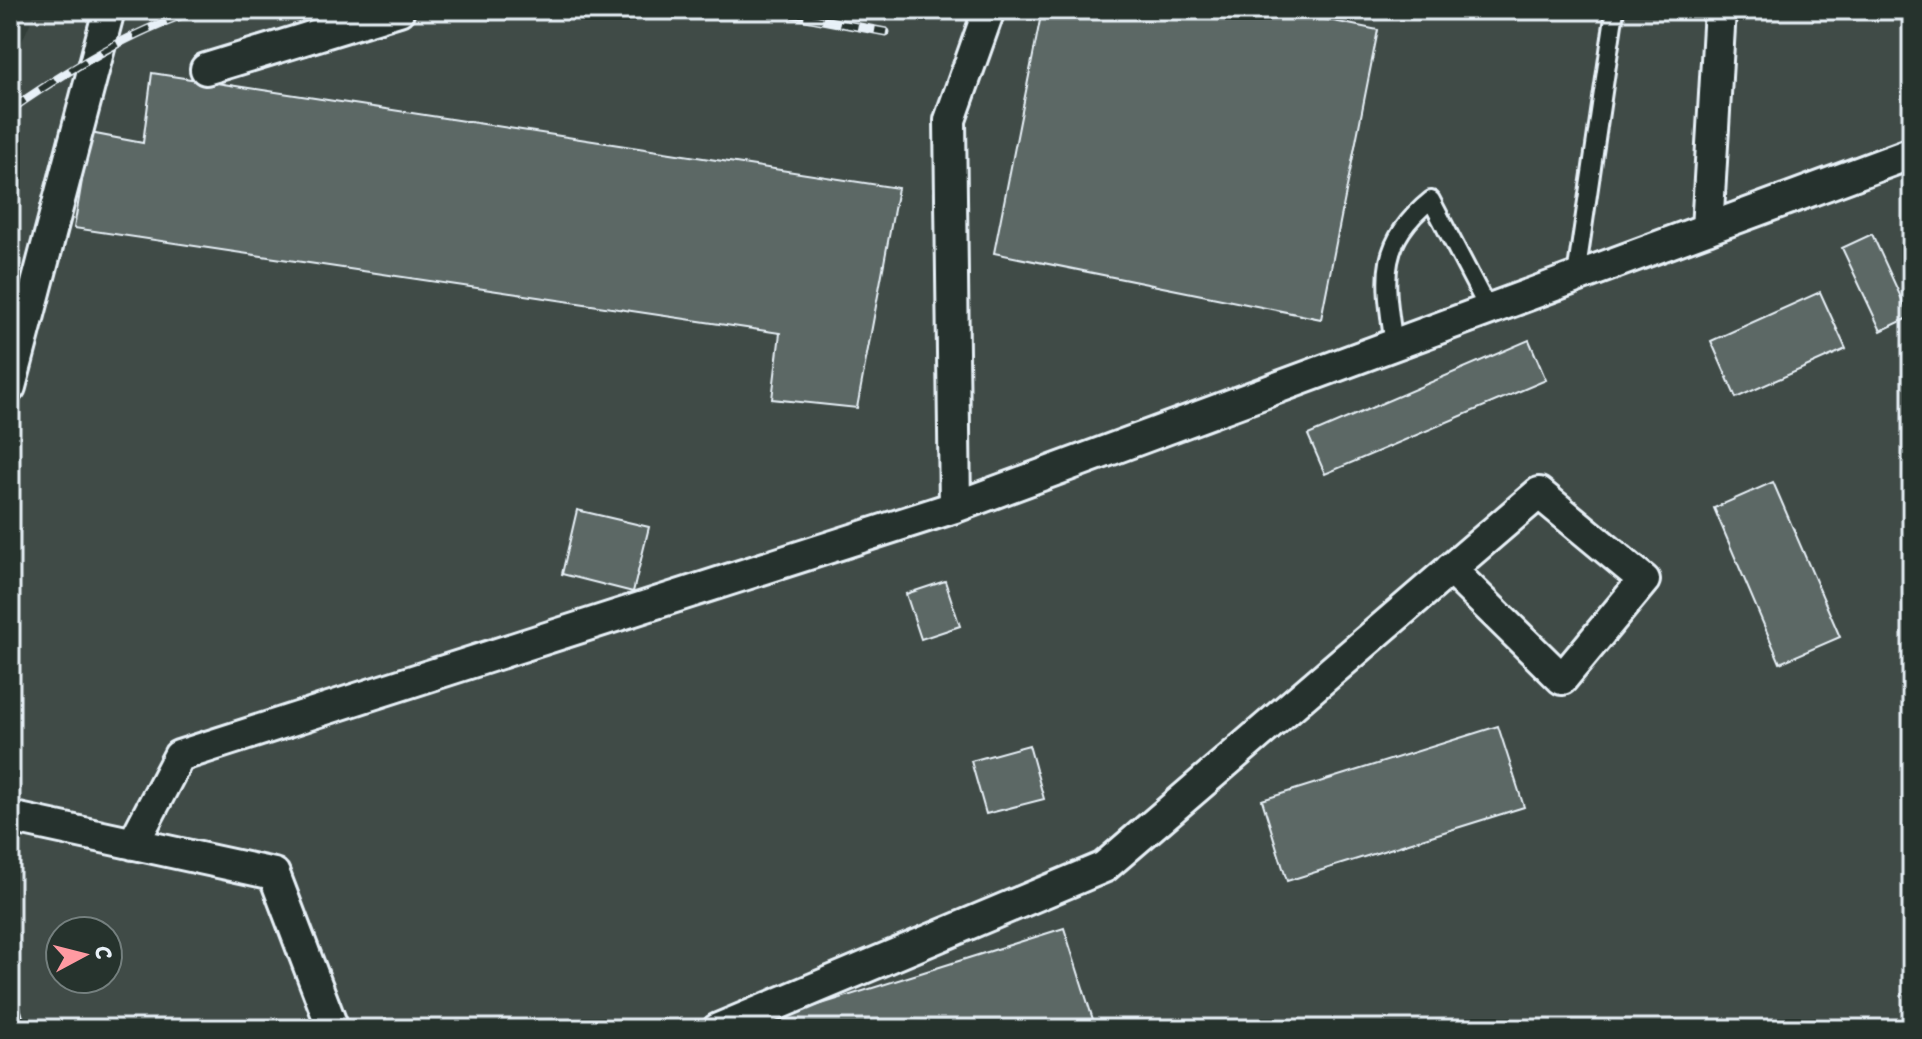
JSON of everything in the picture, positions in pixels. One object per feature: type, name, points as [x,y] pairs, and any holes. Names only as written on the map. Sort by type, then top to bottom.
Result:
[{"type":"street","points":[[10,387],[109,10]]},
{"type":"street","points":[[206,69],[399,10]]},
{"type":"street","points":[[955,507],[950,120],[989,10]]},
{"type":"street","points":[[1707,229],[1720,10]]},
{"type":"street","points":[[133,844],[179,756],[955,507],[1912,153]]},
{"type":"street","points":[[718,1029],[1104,867],[1450,569],[1539,493],[1644,580],[1562,679],[1450,569]]},
{"type":"street","points":[[10,817],[274,874],[333,1029]]},
{"type":"lane","points":[[1576,276],[1615,10]]},
{"type":"lane","points":[[1394,345],[1385,279],[1388,256],[1410,217],[1431,200],[1488,309]]},
{"type":"shaded area","points":[[36,10],[1912,10],[1912,1029],[10,1029],[10,68]]},
{"type":"building","points":[[1042,10],[1279,10],[1378,30],[1321,319],[994,253]]},
{"type":"building","points":[[152,73],[898,188],[857,408],[772,399],[780,333],[74,228],[90,133],[143,143]]},
{"type":"building","points":[[1872,234],[1910,317],[1881,331],[1842,248]]},
{"type":"building","points":[[1820,292],[1846,349],[1736,398],[1711,341]]},
{"type":"building","points":[[1529,340],[1546,380],[1325,474],[1308,435]]},
{"type":"building","points":[[1773,482],[1840,637],[1780,663],[1714,508]]},
{"type":"building","points":[[577,510],[649,527],[633,592],[562,574]]},
{"type":"building","points":[[945,581],[960,626],[921,639],[906,594]]},
{"type":"building","points":[[1498,726],[1524,807],[1287,881],[1262,800]]},
{"type":"building","points":[[1029,745],[1044,799],[986,814],[971,761]]},
{"type":"building","points":[[1064,928],[1096,1029],[742,1029]]},
{"type":"railway","points":[[10,110],[77,66],[126,40],[199,10]]},
{"type":"railway","points":[[769,10],[886,32]]},
{"type":"railway","points":[[10,986],[23,1029]]},
{"type":"railway","points":[[1881,1029],[1912,1019]]}]
